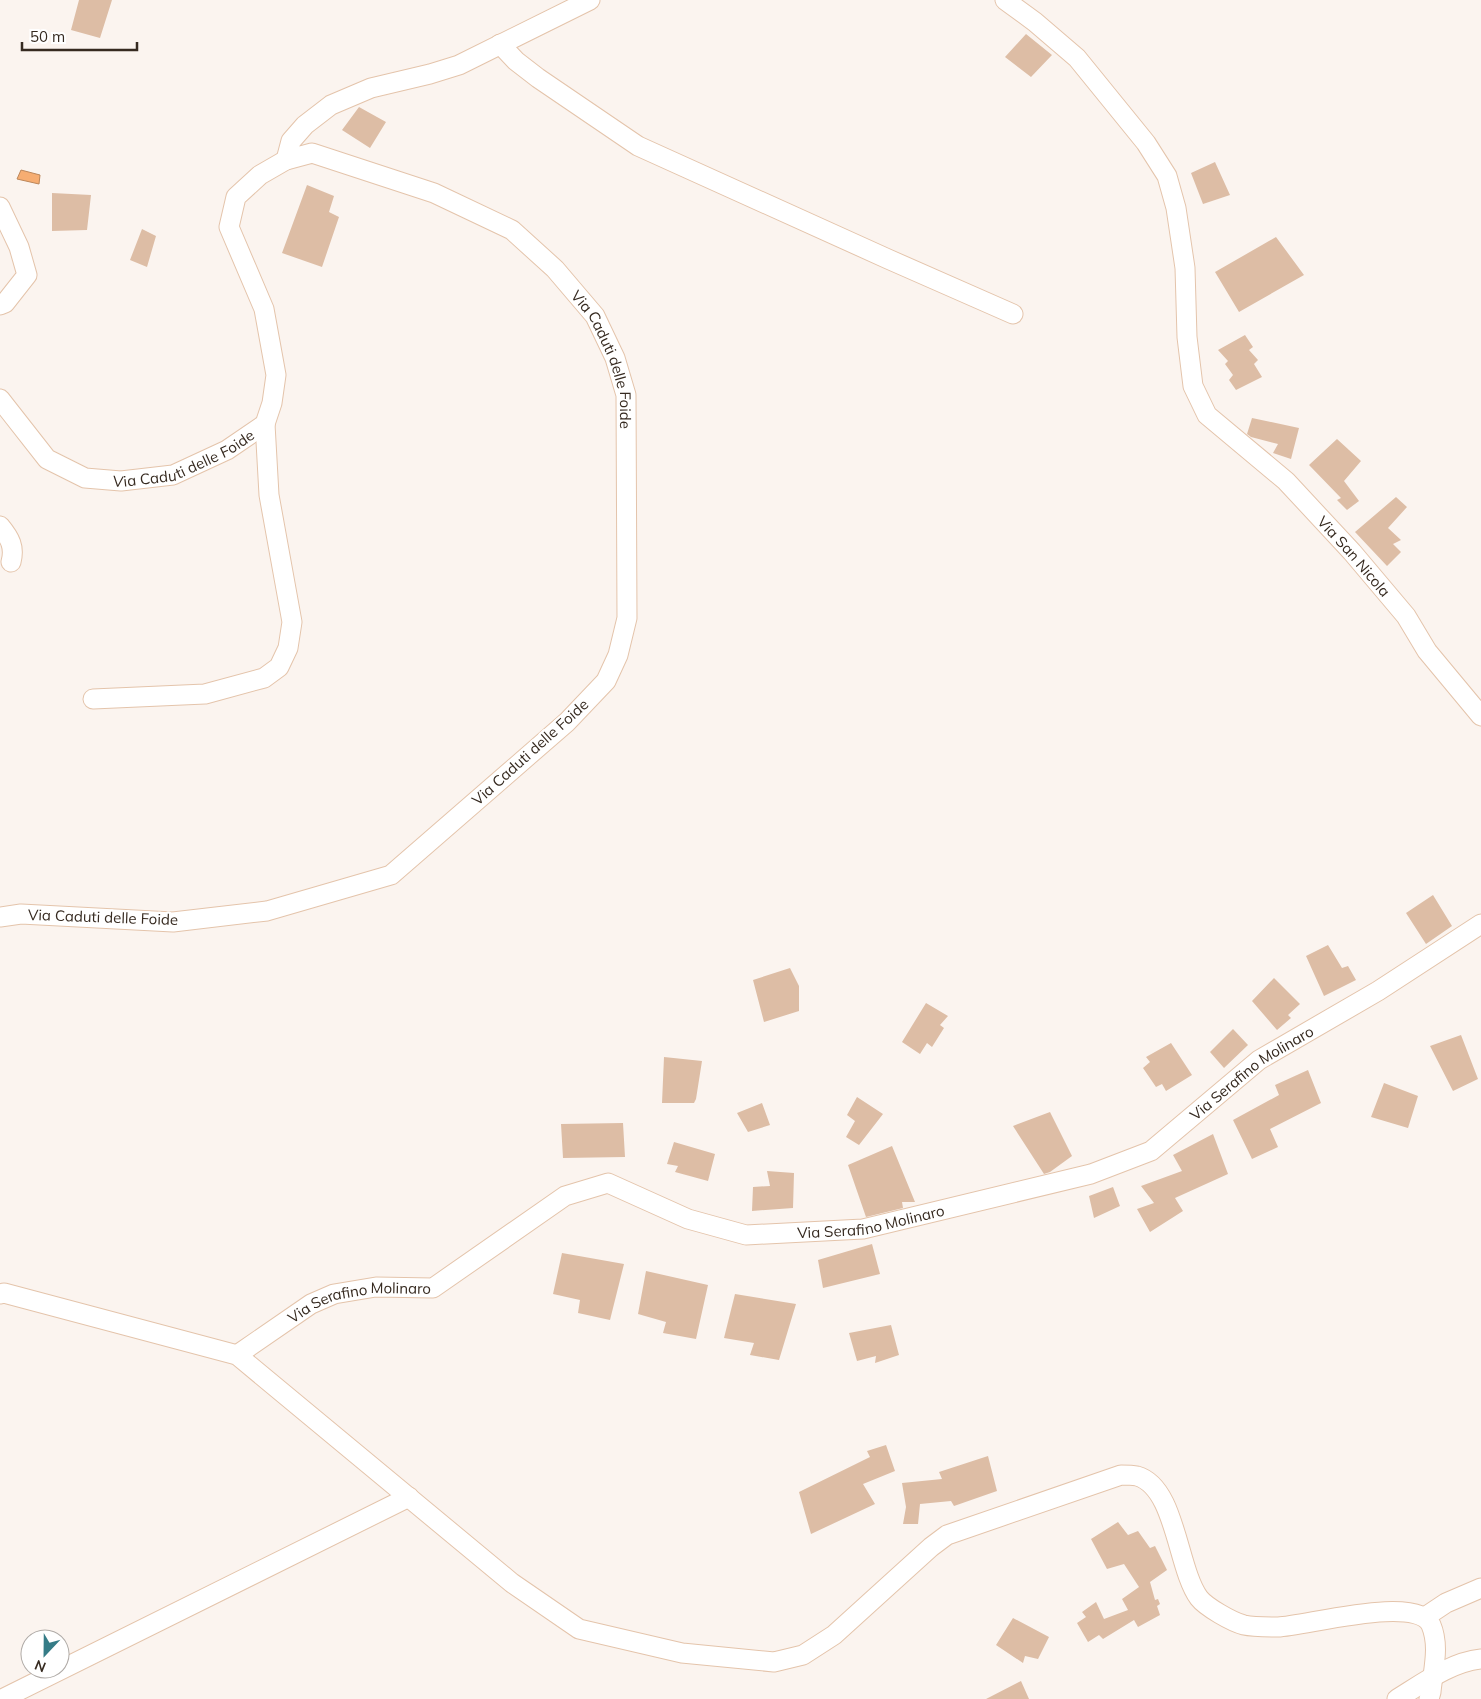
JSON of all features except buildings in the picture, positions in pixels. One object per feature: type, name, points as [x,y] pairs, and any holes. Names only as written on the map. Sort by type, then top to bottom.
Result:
[{"type":"street","points":[[286,160],[291,141],[305,125],[331,105],[372,88],[459,65],[590,0]]},
{"type":"street","name":"Via San Nicola","points":[[1005,0],[1035,22],[1077,58],[1146,143],[1167,176],[1176,208],[1185,268],[1187,337],[1193,386],[1207,415],[1286,481],[1352,552],[1406,616],[1427,651],[1481,716]]},
{"type":"street","points":[[500,44],[516,61],[538,78],[638,146],[1013,314]]},
{"type":"street","name":"Via Caduti delle Foide","points":[[0,399],[47,459],[85,478],[120,481],[173,475],[226,450],[264,424],[272,403],[276,375],[264,310],[229,227],[236,197],[260,175],[286,160],[312,153],[434,193],[512,230],[555,269],[595,316],[615,358],[626,395],[627,618],[618,655],[606,681],[567,722],[391,875],[266,911],[173,922],[21,914],[0,917]]},
{"type":"street","points":[[0,207],[19,247],[26,275],[5,302],[0,305]]},
{"type":"street","points":[[94,699],[205,694],[264,678],[279,667],[288,648],[292,622],[269,495],[264,424]]},
{"type":"street","points":[[0,526],[10,538],[14,552],[11,562]]},
{"type":"street","name":"Via Serafino Molinaro","points":[[237,1355],[311,1304],[334,1294],[376,1287],[433,1288],[565,1196],[608,1183],[688,1219],[746,1235],[863,1229],[1091,1174],[1150,1151],[1259,1060],[1378,991],[1481,924]]},
{"type":"street","points":[[0,1294],[4,1293],[237,1355],[512,1583],[579,1629],[682,1653],[774,1662],[803,1655],[834,1635],[931,1547],[947,1535],[1121,1475],[1137,1476],[1152,1485],[1169,1511],[1190,1582],[1200,1599],[1216,1612],[1243,1625],[1278,1627],[1389,1610],[1417,1613],[1425,1617],[1431,1623],[1436,1645],[1429,1699]]},
{"type":"street","points":[[2,1699],[409,1497]]},
{"type":"street","points":[[1425,1617],[1446,1603],[1481,1588]]},
{"type":"street","points":[[1398,1699],[1433,1677],[1467,1660],[1481,1659]]},
{"type":"shaded area","points":[[21,170],[40,175],[39,184],[17,179]]}]
